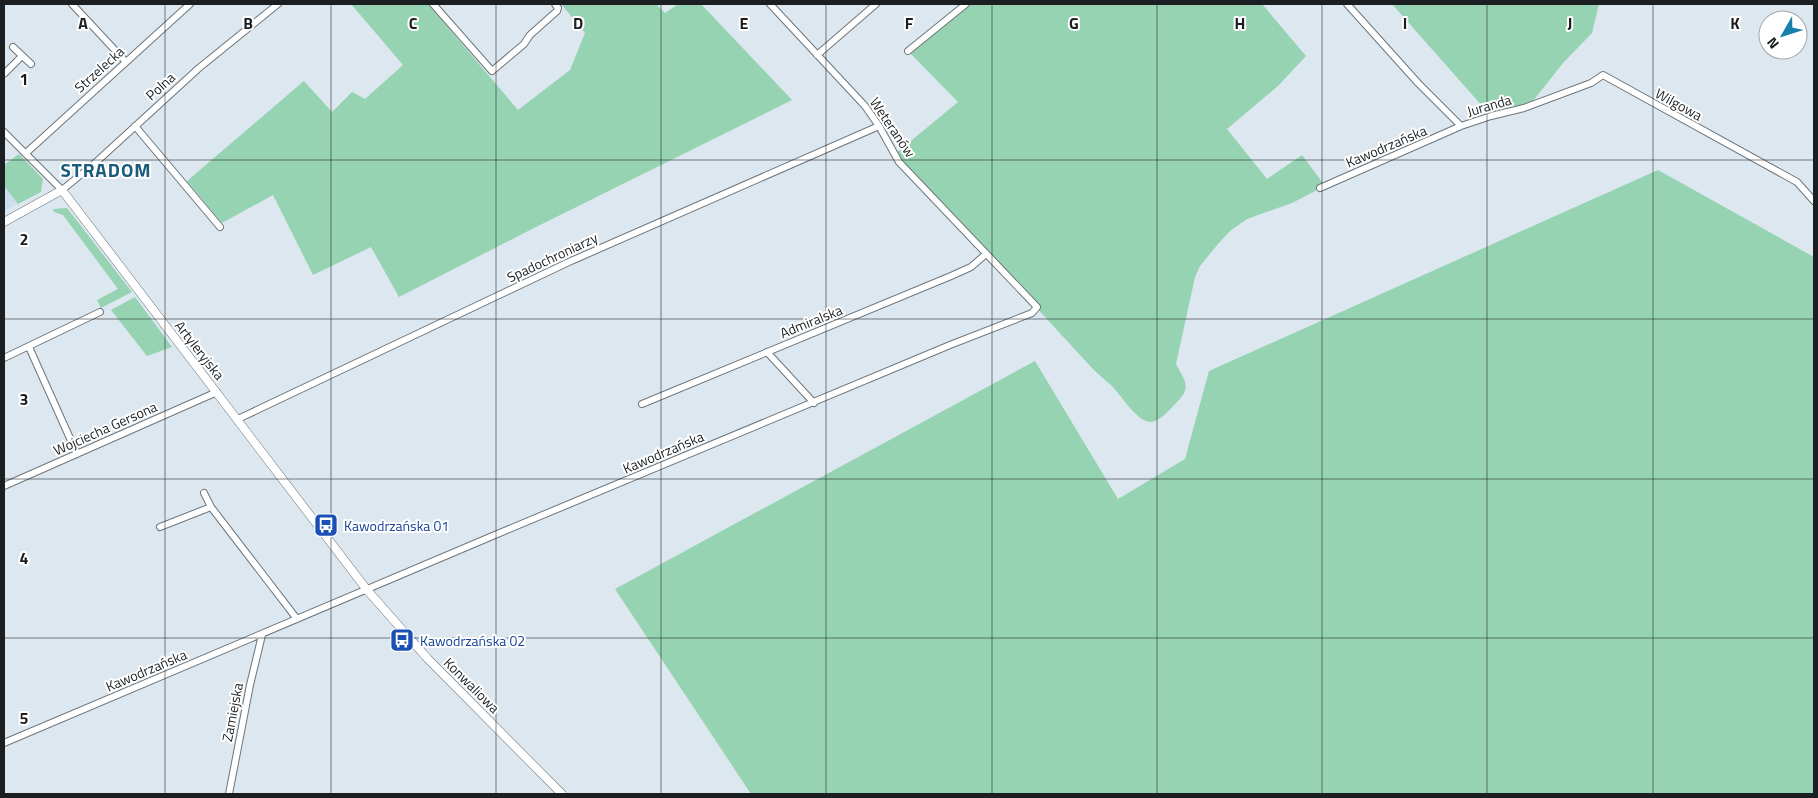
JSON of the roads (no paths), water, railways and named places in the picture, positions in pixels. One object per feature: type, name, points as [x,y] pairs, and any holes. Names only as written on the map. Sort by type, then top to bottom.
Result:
[{"type":"street","name":"Strzelecka","points":[[26,153],[190,4]]},
{"type":"street","name":"Polna","points":[[62,190],[200,68],[278,4]]},
{"type":"street","points":[[433,4],[492,70],[524,44],[530,35],[557,11],[558,8],[554,4]]},
{"type":"street","name":"Weteranów","points":[[770,4],[865,106],[879,126],[899,162],[1037,307]]},
{"type":"street","points":[[817,55],[876,4]]},
{"type":"street","points":[[908,51],[966,4]]},
{"type":"street","points":[[1347,4],[1418,83],[1462,126]]},
{"type":"street","points":[[77,5],[126,62]]},
{"type":"street","points":[[13,47],[31,64]]},
{"type":"street","points":[[4,74],[22,56]]},
{"type":"street","name":"Wilgowa","points":[[1524,108],[1591,83],[1603,75],[1797,182],[1814,201]]},
{"type":"street","name":"Juranda","points":[[1462,126],[1491,116],[1524,108]]},
{"type":"street","points":[[135,126],[220,227]]},
{"type":"street","name":"Spadochroniarzy","points":[[238,419],[571,261],[879,126]]},
{"type":"street","name":"Kawodrzańska","points":[[1320,188],[1462,126]]},
{"type":"street","name":"Artyleryjska","points":[[4,132],[62,190],[367,590]]},
{"type":"street","points":[[4,222],[62,190]]},
{"type":"street","name":"Admiralska","points":[[642,404],[951,276],[971,267],[986,254]]},
{"type":"street","name":"Kawodrzańska","points":[[4,742],[814,402],[1032,313],[1037,307]]},
{"type":"street","points":[[4,358],[100,312]]},
{"type":"street","points":[[29,347],[77,454]]},
{"type":"street","points":[[767,352],[814,402]]},
{"type":"street","name":"Wojciecha Gersona","points":[[4,486],[217,392]]},
{"type":"street","points":[[204,493],[211,507],[297,619]]},
{"type":"street","points":[[160,528],[211,507]]},
{"type":"street","name":"Konwaliowa","points":[[367,590],[428,659],[562,794]]},
{"type":"street","name":"Zamiejska","points":[[229,794],[262,634]]},
{"type":"place","name":"Kawodrzańska 01","points":[[326,525]]},
{"type":"place","name":"Kawodrzańska 02","points":[[402,640]]},
{"type":"district","name":"STRADOM","points":[[106,169]]}]
